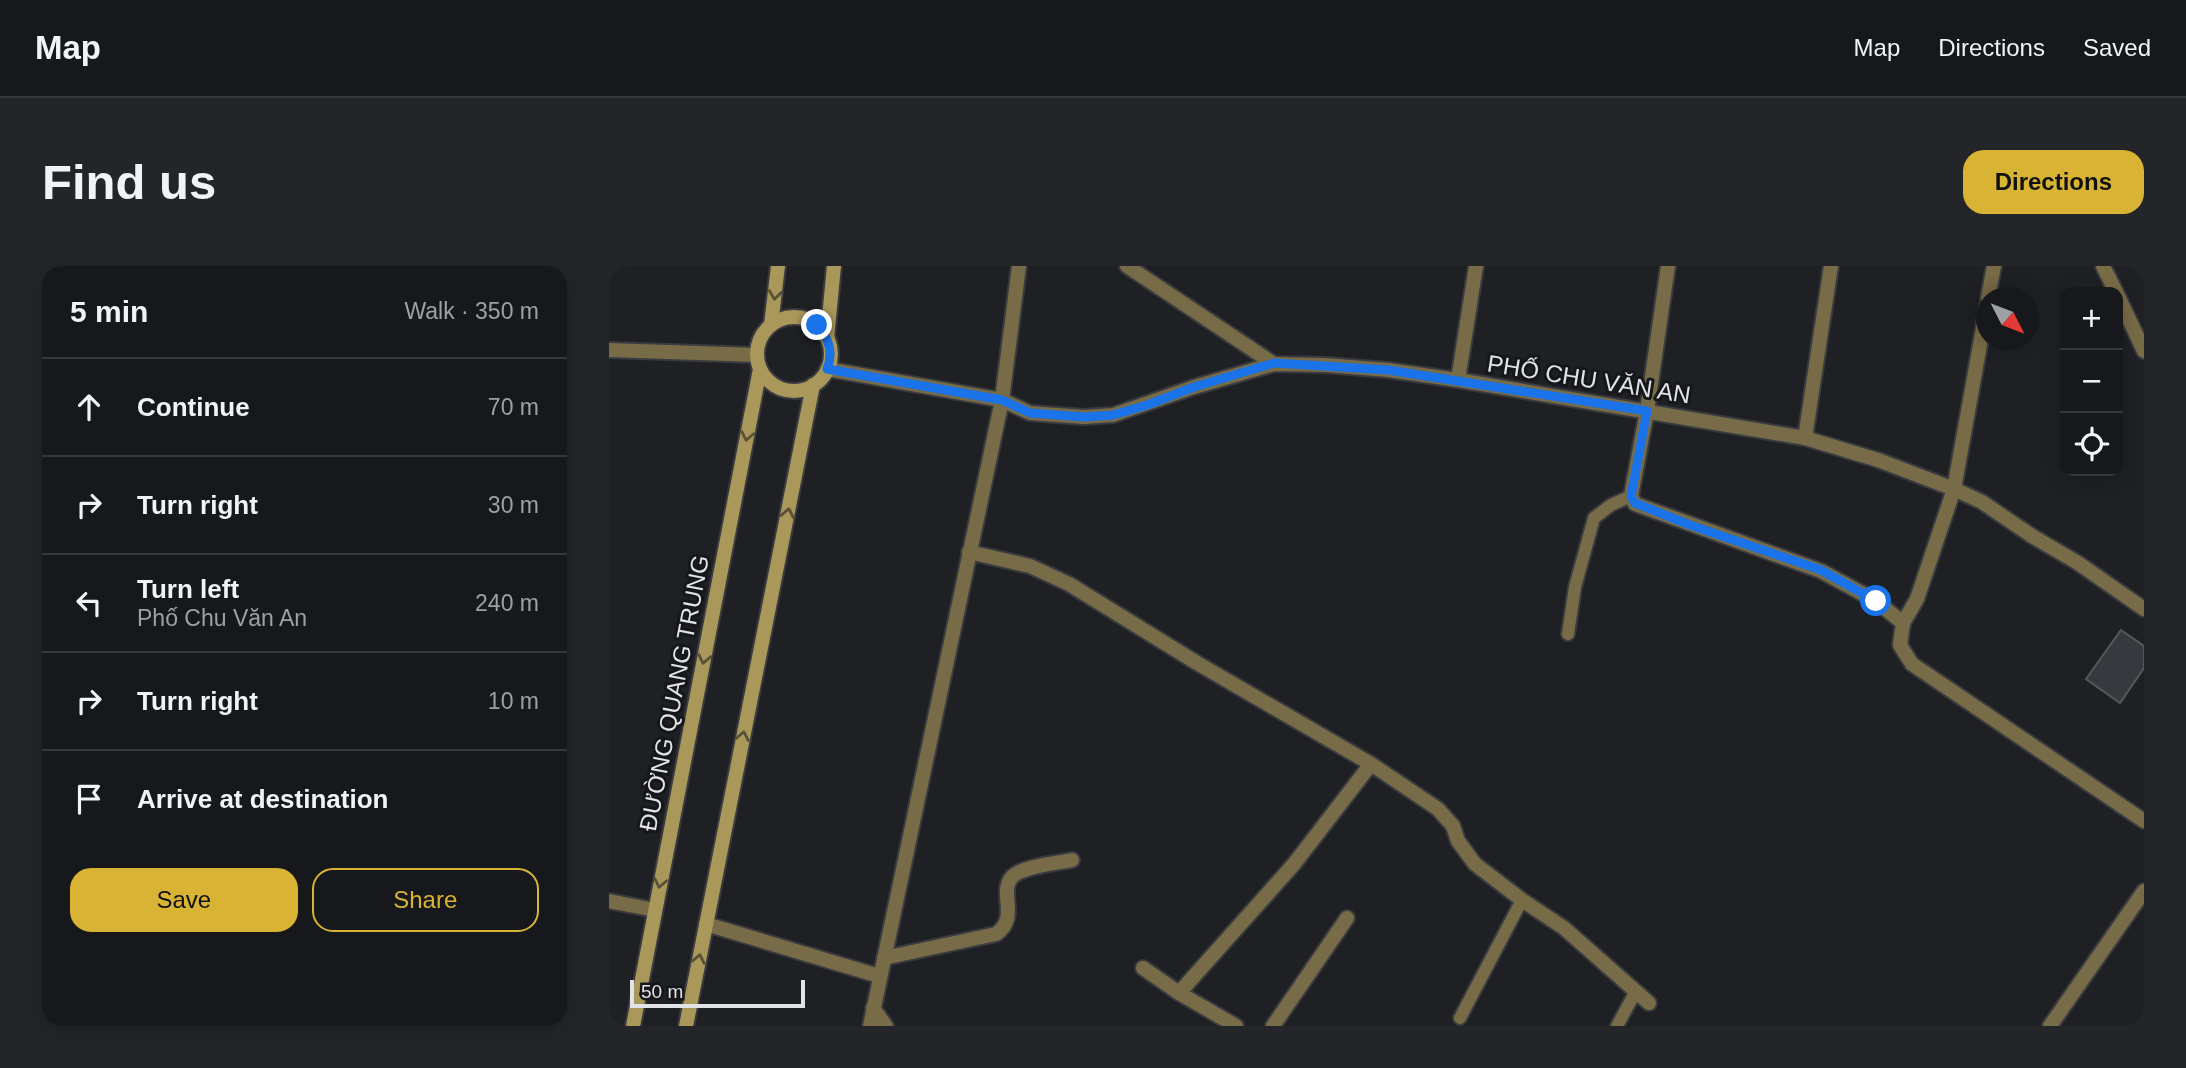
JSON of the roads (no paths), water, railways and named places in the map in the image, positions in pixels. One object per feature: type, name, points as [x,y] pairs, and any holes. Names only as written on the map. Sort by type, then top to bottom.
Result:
[{"type":"main road","points":[[771,325],[778,266]]},
{"type":"main road","points":[[827,338],[817,325],[802,318],[786,318],[771,325],[761,338],[758,362],[768,381],[780,388],[793,391],[807,388],[819,381],[827,369],[831,353],[827,338],[834,266]]},
{"type":"main road","name":"ĐƯỜNG QUANG TRUNG","points":[[633,1026],[758,362]]},
{"type":"main road","points":[[686,1026],[813,385]]},
{"type":"street","points":[[870,1026],[1002,400],[1019,266]]},
{"type":"street","points":[[1127,266],[1274,363]]},
{"type":"street","points":[[1458,380],[1476,266]]},
{"type":"street","points":[[1668,266],[1647,411],[1631,496],[1635,503],[1821,570],[1876,601],[1903,623]]},
{"type":"street","points":[[1805,438],[1831,266]]},
{"type":"street","points":[[1990,287],[1994,266]]},
{"type":"street","points":[[2103,266],[2114,287]]},
{"type":"street","points":[[2123,306],[2143,345]]},
{"type":"street","points":[[609,350],[758,362]]},
{"type":"street","points":[[1978,350],[1954,489],[1917,599],[1903,623],[1900,645],[1912,664],[2144,821]]},
{"type":"street","name":"PHỐ CHU VĂN AN","points":[[827,369],[1002,400],[1030,413],[1084,417],[1113,415],[1274,363],[1388,370],[1805,438],[1878,460],[1982,502],[2078,563],[2144,610]]},
{"type":"street","points":[[969,552],[1030,566],[1069,584],[1197,663],[1371,764],[1438,809],[1453,826],[1458,841],[1475,864],[1564,928],[1649,1003]]},
{"type":"street","points":[[1179,993],[1294,864],[1371,764]]},
{"type":"street","points":[[884,958],[996,934],[1002,930],[1009,917],[1008,887],[1012,877],[1024,870],[1072,860]]},
{"type":"street","points":[[2050,1026],[2144,891]]},
{"type":"street","points":[[609,901],[655,910]]},
{"type":"street","points":[[1273,1026],[1347,918]]},
{"type":"street","points":[[706,924],[879,976]]},
{"type":"street","points":[[1143,968],[1179,993],[1236,1026]]},
{"type":"street","points":[[873,1008],[886,1026]]},
{"type":"lane","points":[[1568,634],[1575,587],[1594,518],[1611,505],[1631,496]]},
{"type":"lane","points":[[1460,1018],[1522,900]]},
{"type":"lane","points":[[1617,1026],[1636,991]]}]
